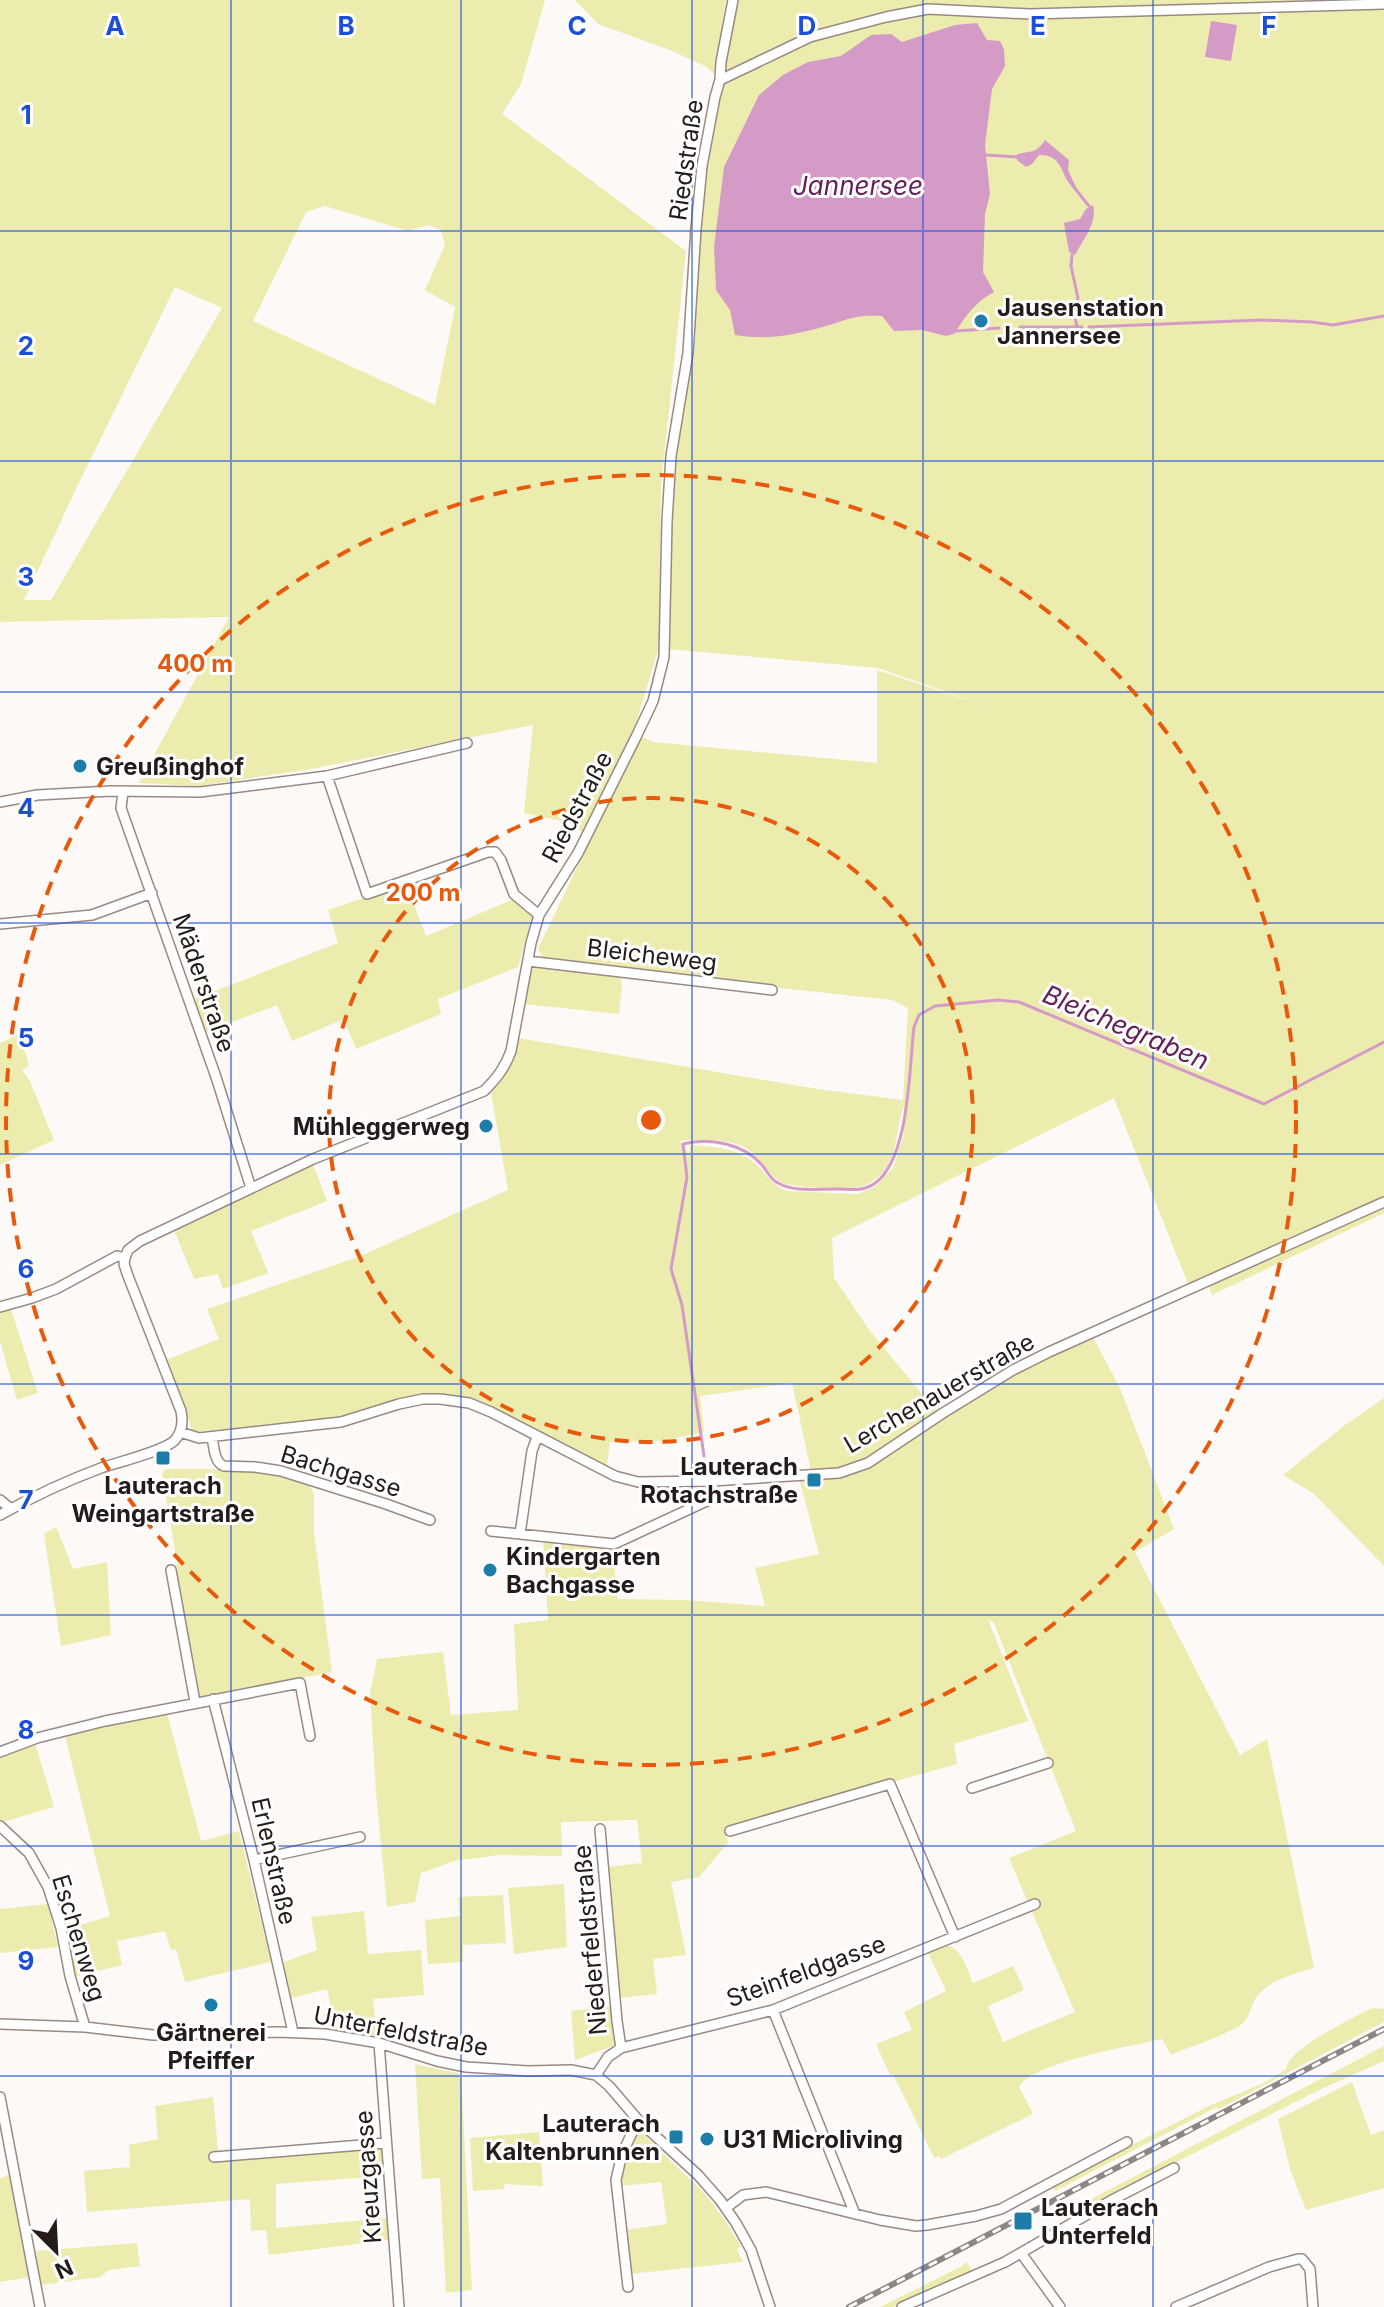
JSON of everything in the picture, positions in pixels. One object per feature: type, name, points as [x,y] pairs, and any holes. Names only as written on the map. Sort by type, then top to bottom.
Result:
[{"type":"street","name":"Riedstraße","points":[[0,1307],[56,1289],[117,1256],[125,1258],[128,1250],[140,1241],[313,1159],[484,1091],[498,1077],[511,1051],[539,915],[578,853],[636,737],[653,701],[664,657],[671,456],[688,353],[702,166],[733,0]]},
{"type":"street","points":[[720,80],[810,37],[928,9],[1030,14],[1384,4]]},
{"type":"street","points":[[0,802],[37,795],[200,792],[327,776],[467,743]]},
{"type":"street","points":[[327,776],[367,894],[495,852],[514,894],[539,915]]},
{"type":"street","name":"Mäderstraße","points":[[123,792],[121,808],[216,1077],[251,1188]]},
{"type":"street","points":[[0,924],[92,915],[152,893]]},
{"type":"street","name":"Bleicheweg","points":[[528,961],[772,990]]},
{"type":"street","name":"Lerchenauerstraße","points":[[180,1432],[199,1438],[341,1422],[399,1404],[440,1399],[469,1403],[491,1412],[615,1476],[638,1482],[839,1473],[868,1463],[1013,1370],[1384,1202]]},
{"type":"street","points":[[0,1515],[99,1469],[163,1448],[175,1441],[180,1432],[181,1411],[128,1276],[125,1258]]},
{"type":"street","name":"Bachgasse","points":[[212,1437],[216,1456],[224,1466],[281,1471],[430,1520]]},
{"type":"street","points":[[520,1534],[532,1451],[537,1437]]},
{"type":"street","points":[[491,1531],[614,1544],[709,1500],[712,1481]]},
{"type":"street","points":[[0,1500],[11,1509]]},
{"type":"street","points":[[171,1570],[195,1702]]},
{"type":"street","points":[[0,1752],[61,1731],[300,1683],[310,1736]]},
{"type":"street","name":"Erlenstraße","points":[[213,1699],[293,2032]]},
{"type":"street","points":[[972,1788],[1048,1763]]},
{"type":"street","points":[[730,1831],[890,1784],[955,1937]]},
{"type":"street","name":"Eschenweg","points":[[0,1826],[29,1853],[48,1887],[85,2027]]},
{"type":"street","name":"Niederfeldstraße","points":[[600,1829],[621,2048]]},
{"type":"street","points":[[254,1860],[360,1837]]},
{"type":"street","name":"Steinfeldgasse","points":[[621,2048],[773,2010],[1035,1904]]},
{"type":"street","points":[[773,2010],[855,2214]]},
{"type":"street","name":"Unterfeldstraße","points":[[0,2024],[85,2027],[153,2035],[325,2034],[379,2043],[466,2067],[571,2070],[596,2075]]},
{"type":"street","name":"Kreuzgasse","points":[[379,2043],[399,2307]]},
{"type":"street","points":[[621,2048],[608,2057],[596,2075],[639,2121],[698,2175],[726,2208],[754,2258],[770,2307]]},
{"type":"street","points":[[0,2097],[40,2307]]},
{"type":"street","points":[[628,2287],[616,2180],[630,2136],[639,2121]]},
{"type":"street","points":[[726,2208],[743,2195],[766,2192],[916,2226],[986,2214],[1009,2205],[1127,2142]]},
{"type":"street","points":[[214,2157],[386,2143]]},
{"type":"street","points":[[902,2307],[1021,2253],[1174,2168]]},
{"type":"street","points":[[1021,2253],[1060,2307]]},
{"type":"street","points":[[1176,2307],[1269,2267],[1302,2259],[1310,2269],[1313,2307]]},
{"type":"green space","points":[[0,0],[545,0],[521,84],[502,114],[686,251],[661,485],[659,648],[633,732],[653,742],[877,763],[877,670],[995,709],[878,668],[668,649],[665,485],[729,0],[1384,0],[1384,1213],[1212,1295],[1206,1278],[1189,1286],[1114,1098],[832,1238],[834,1278],[870,1331],[940,1416],[1000,1382],[1025,1359],[1088,1328],[1120,1388],[1174,1529],[1135,1552],[1240,1755],[1267,1739],[1314,1968],[1267,1987],[1255,1999],[1247,2019],[1239,2026],[1171,2055],[1162,2039],[1084,2056],[1043,2070],[1019,2087],[1033,2114],[941,2159],[939,2156],[934,2158],[876,2044],[912,2030],[904,2012],[946,1991],[928,1953],[952,1947],[963,1960],[973,1983],[1013,1966],[1024,1990],[988,2006],[1003,2042],[1075,2012],[1009,1858],[1076,1831],[994,1623],[988,1619],[1028,1721],[954,1744],[957,1764],[724,1829],[728,1843],[699,1877],[671,1882],[686,1955],[653,1959],[657,1994],[619,1998],[607,1867],[642,1863],[637,1820],[561,1822],[562,1856],[500,1855],[454,1861],[421,1873],[415,1902],[387,1907],[370,1693],[377,1659],[443,1652],[451,1715],[518,1710],[514,1624],[548,1620],[543,1540],[612,1547],[618,1599],[765,1606],[755,1568],[819,1554],[799,1478],[811,1471],[792,1383],[700,1396],[704,1432],[662,1441],[610,1442],[607,1466],[461,1399],[415,1396],[343,1418],[193,1432],[166,1360],[219,1339],[207,1309],[358,1257],[508,1190],[491,1093],[508,1067],[518,1038],[817,1089],[903,1100],[908,1008],[892,1000],[544,960],[538,949],[588,844],[576,824],[524,813],[533,725],[311,769],[198,786],[139,783],[229,617],[0,622]],"holes":[[[325,206],[408,231],[429,225],[441,230],[445,245],[425,290],[455,307],[435,405],[253,321],[306,212]],[[175,287],[222,308],[51,600],[24,600]],[[904,1106],[904,1134],[893,1168],[876,1186],[858,1194],[787,1191],[774,1184],[743,1155],[726,1149],[690,1145],[689,1154],[680,1141],[714,1140],[739,1145],[751,1152],[776,1179],[787,1184],[854,1188],[872,1181],[888,1165]]]},
{"type":"green space","points":[[575,0],[726,0],[714,74],[707,67],[670,50],[598,24]]},
{"type":"green space","points":[[406,884],[426,936],[514,899],[531,912],[532,917],[518,967],[438,999],[441,1014],[356,1049],[344,1019],[292,1041],[277,1005],[203,1033],[192,1000],[338,943],[328,910]]},
{"type":"green space","points":[[537,967],[616,974],[622,986],[619,1014],[524,1004],[531,970]]},
{"type":"green space","points":[[20,1034],[29,1066],[22,1070],[30,1081],[54,1140],[0,1165],[0,1043]]},
{"type":"green space","points":[[313,1164],[327,1201],[251,1231],[268,1273],[223,1289],[218,1274],[194,1279],[174,1230]]},
{"type":"green space","points":[[11,1309],[38,1393],[17,1400],[0,1341],[0,1312]]},
{"type":"green space","points":[[1384,1398],[1384,1566],[1314,1494],[1283,1475]]},
{"type":"green space","points":[[165,1469],[261,1473],[309,1484],[314,1495],[314,1533],[332,1672],[208,1697],[198,1696],[175,1579],[177,1562],[162,1473]]},
{"type":"green space","points":[[56,1527],[73,1569],[107,1562],[111,1635],[61,1646],[44,1534]]},
{"type":"green space","points":[[167,1713],[201,1841],[239,1831],[271,1962],[185,1982],[176,1949],[171,1950],[165,1931],[117,1941],[122,1965],[74,1977],[63,1930],[110,1916],[65,1736]]},
{"type":"green space","points":[[35,1743],[54,1807],[3,1822],[0,1820],[0,1756]]},
{"type":"green space","points":[[564,1884],[567,1947],[514,1954],[508,1888]]},
{"type":"green space","points":[[503,1895],[506,1943],[463,1945],[463,1962],[428,1964],[425,1920],[460,1916],[458,1897]]},
{"type":"green space","points":[[48,1904],[58,1947],[0,1953],[0,1909]]},
{"type":"green space","points":[[364,1911],[368,1954],[421,1950],[424,1995],[373,1999],[377,2037],[336,2030],[327,1989],[288,1999],[279,1964],[317,1950],[311,1917]]},
{"type":"green space","points":[[610,2006],[616,2045],[575,2060],[571,2011]]},
{"type":"green space","points":[[1374,2008],[1384,2009],[1384,2022],[1055,2191],[1052,2185],[1211,2105],[1266,2082],[1286,2069],[1308,2044]]},
{"type":"green space","points":[[1384,2046],[1384,2061],[1319,2090],[1153,2174],[1074,2218],[1070,2210]]},
{"type":"green space","points":[[415,2064],[461,2074],[472,2290],[446,2293],[440,2178],[422,2179]]},
{"type":"green space","points":[[1352,2082],[1371,2135],[1384,2130],[1384,2188],[1306,2210],[1290,2169],[1278,2119]]},
{"type":"green space","points":[[213,2097],[219,2160],[383,2147],[383,2176],[276,2184],[276,2228],[388,2218],[388,2240],[269,2255],[266,2230],[251,2231],[250,2199],[87,2212],[84,2171],[130,2167],[129,2145],[158,2139],[155,2106]]},
{"type":"green space","points":[[539,2132],[543,2186],[505,2184],[504,2189],[473,2191],[470,2138]]},
{"type":"green space","points":[[638,2133],[642,2133],[706,2195],[741,2247],[737,2249],[743,2262],[630,2274],[624,2230],[667,2224],[661,2182],[620,2186],[624,2158]]},
{"type":"green space","points":[[12,2174],[30,2277],[0,2282],[0,2178]]},
{"type":"green space","points":[[137,2243],[140,2266],[109,2270],[100,2277],[41,2285],[36,2251]]},
{"type":"green space","points":[[967,2262],[973,2273],[893,2307],[880,2307],[960,2267]]},
{"type":"water","points":[[1211,21],[1237,25],[1231,61],[1205,57]]},
{"type":"water","name":"Jannersee","points":[[977,23],[987,40],[1000,41],[1004,49],[1005,66],[992,89],[985,145],[990,194],[985,214],[983,272],[994,292],[976,305],[954,334],[946,336],[922,330],[894,331],[882,316],[849,319],[787,335],[735,335],[730,310],[716,290],[714,247],[724,167],[759,95],[783,75],[808,62],[841,56],[871,35],[891,34],[902,42],[955,25]]},
{"type":"water","points":[[1045,140],[1069,160],[1068,170],[1075,189],[1053,158],[1039,155],[1026,167],[1017,160],[1016,155],[1035,150]]},
{"type":"water","points":[[1093,205],[1092,224],[1075,255],[1069,252],[1064,223],[1080,219],[1086,209]]},
{"type":"waterway","points":[[986,155],[1018,157]]},
{"type":"waterway","points":[[1073,186],[1089,206]]},
{"type":"waterway","points":[[1072,255],[1071,266],[1078,298],[1074,312],[1077,327],[1082,327]]},
{"type":"waterway","points":[[1089,327],[1261,320],[1333,325],[1384,316]]},
{"type":"waterway","points":[[1020,327],[1077,327]]},
{"type":"waterway","points":[[956,331],[999,328]]},
{"type":"waterway","name":"Bleichegraben","points":[[704,1456],[682,1305],[671,1269],[687,1177],[683,1144],[704,1141],[736,1147],[755,1158],[776,1182],[791,1188],[869,1187],[886,1172],[895,1155],[906,1112],[914,1027],[919,1015],[935,1006],[998,1000],[1019,1002],[1264,1104],[1384,1042]]},
{"type":"railway","points":[[849,2307],[1384,2029]]},
{"type":"place","name":"Jausenstation Jannersee","points":[[981,321]]},
{"type":"place","name":"Greußinghof","points":[[80,766]]},
{"type":"place","name":"Mühleggerweg","points":[[486,1126]]},
{"type":"place","name":"Lauterach Weingartstraße","points":[[163,1458]]},
{"type":"place","name":"Lauterach Rotachstraße","points":[[814,1480]]},
{"type":"place","name":"Kindergarten Bachgasse","points":[[490,1570]]},
{"type":"place","name":"Gärtnerei Pfeiffer","points":[[211,2005]]},
{"type":"place","name":"Lauterach Kaltenbrunnen","points":[[676,2137]]},
{"type":"place","name":"U31 Microliving","points":[[707,2139]]},
{"type":"place","name":"Lauterach Unterfeld","points":[[1023,2221]]}]
